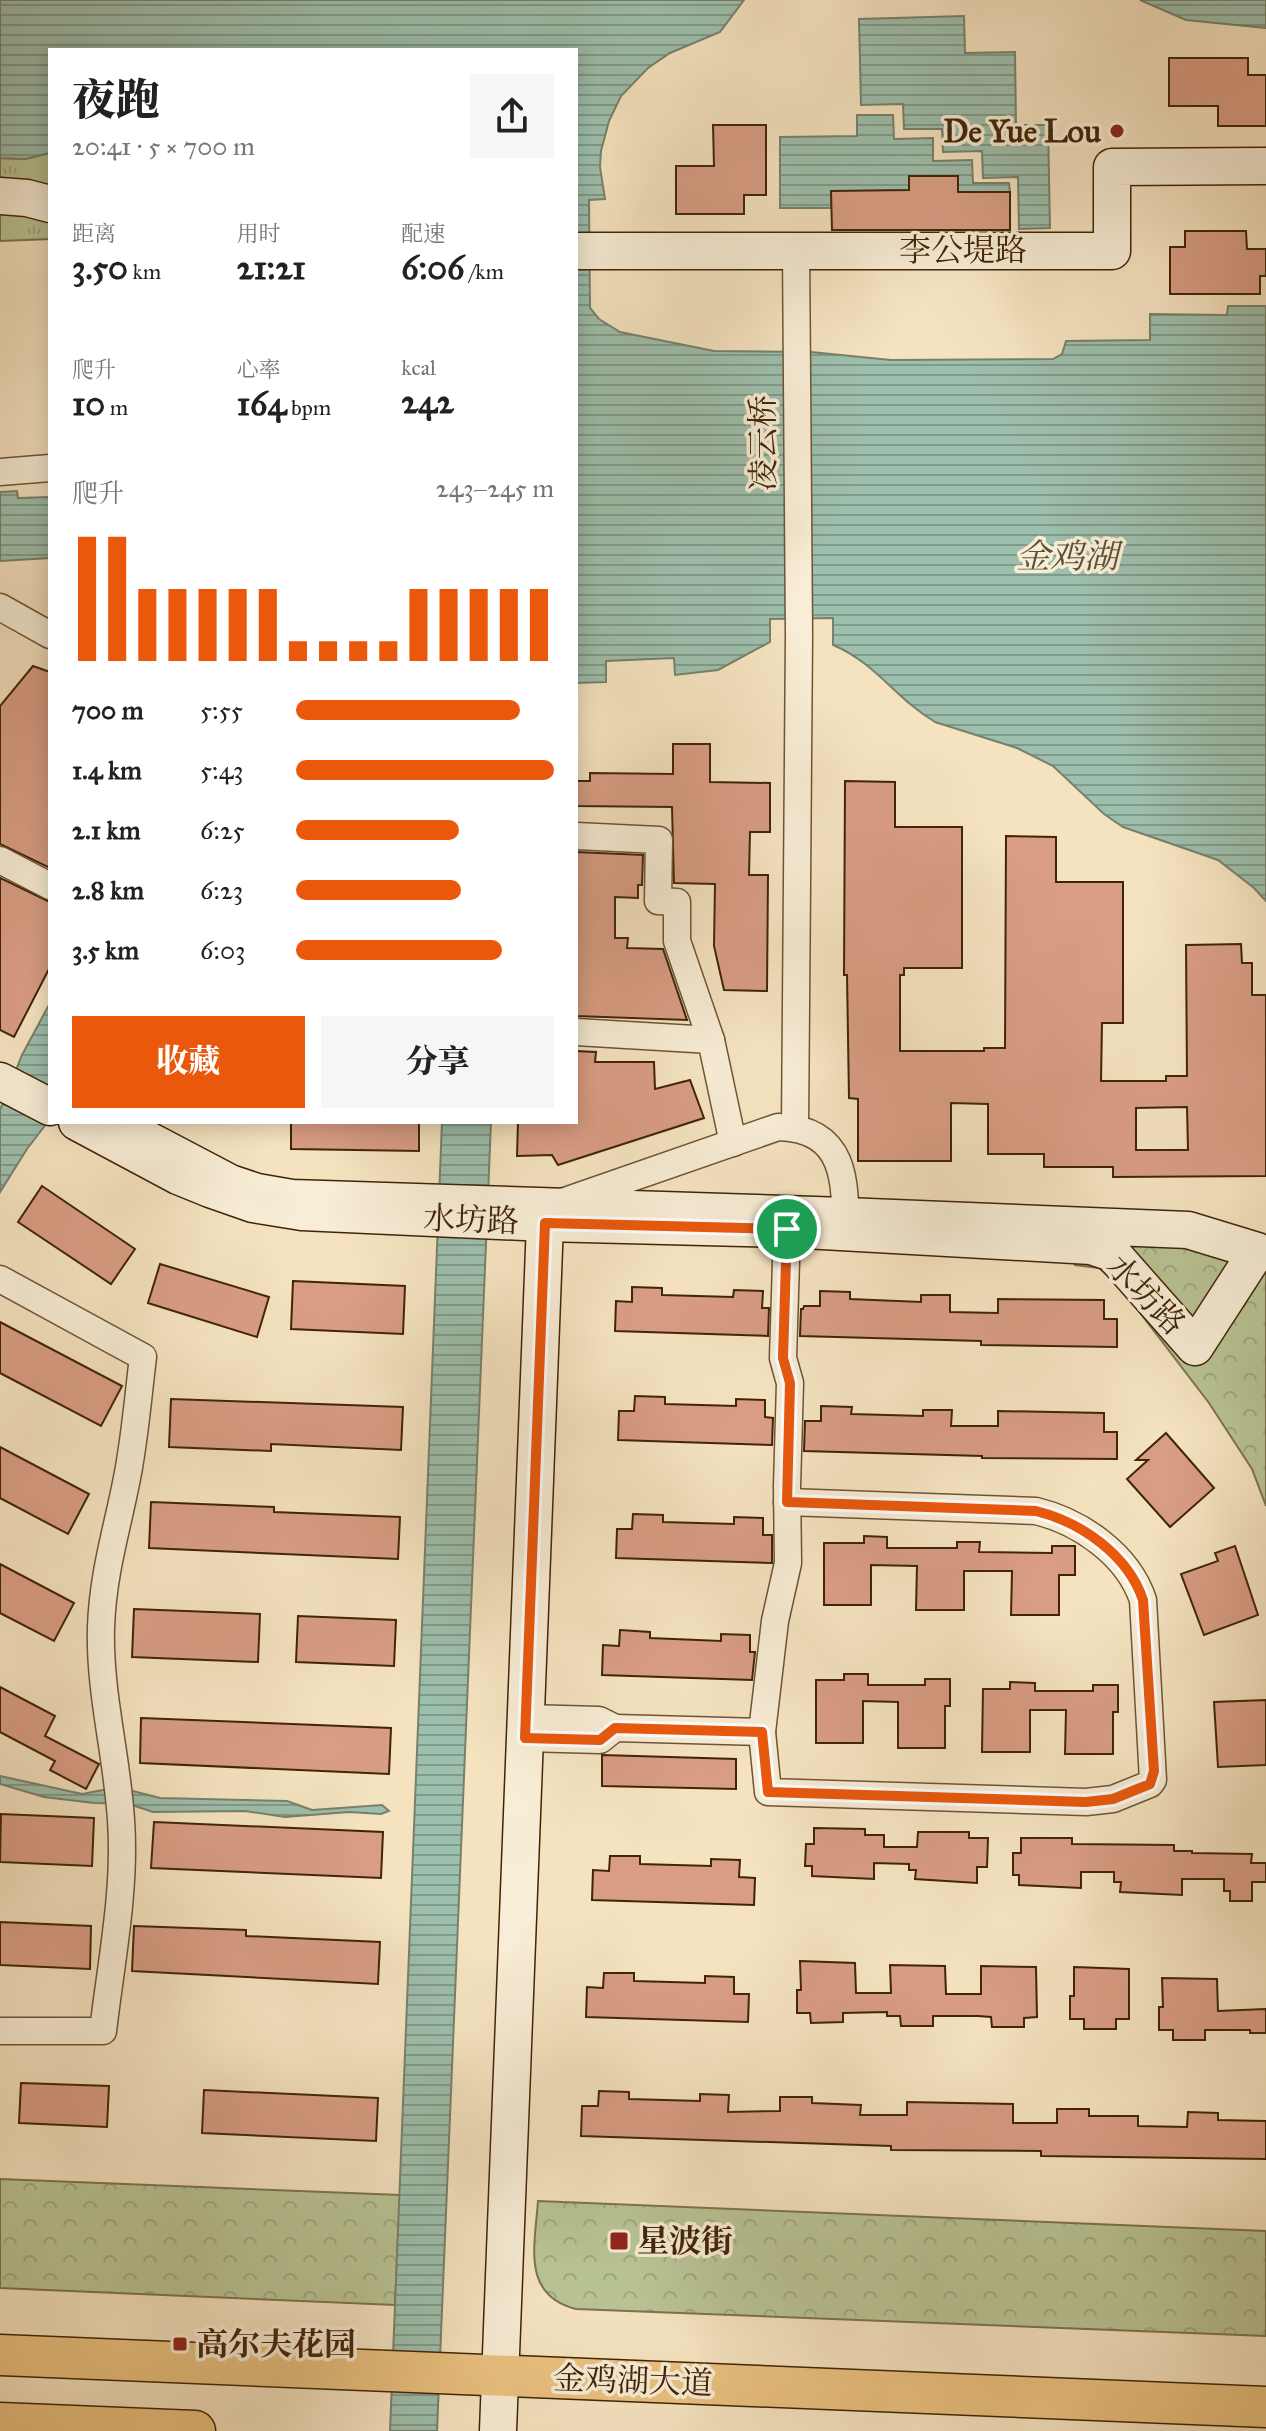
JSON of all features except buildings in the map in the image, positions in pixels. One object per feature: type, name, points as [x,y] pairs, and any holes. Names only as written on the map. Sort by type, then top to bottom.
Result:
[{"type":"main road","name":"金鸡湖大道","points":[[0,2355],[1266,2407]]},
{"type":"main road","points":[[0,2423],[195,2431]]},
{"type":"street","name":"李公堤路","points":[[578,251],[1112,251],[1112,167],[1266,166]]},
{"type":"street","points":[[0,196],[48,203]]},
{"type":"street","name":"凌云桥","points":[[795,1128],[799,635],[796,249]]},
{"type":"street","points":[[0,472],[48,468]]},
{"type":"street","points":[[0,607],[48,634]]},
{"type":"street","points":[[578,836],[659,840],[658,901],[677,902],[677,941],[711,1040],[733,1143]]},
{"type":"street","points":[[0,860],[48,885]]},
{"type":"street","points":[[578,1032],[711,1040]]},
{"type":"street","points":[[1,1069],[48,1087]]},
{"type":"street","points":[[1,1069],[48,1105]]},
{"type":"street","name":"水坊路","points":[[81,1124],[178,1176],[253,1204],[302,1212],[423,1211],[496,1213],[845,1225],[1188,1230],[1257,1251],[1195,1347],[1112,1253],[1091,1246],[845,1225],[787,1229],[546,1215]]},
{"type":"street","name":"水坊路","points":[[118,1124],[230,1183],[257,1192],[423,1211]]},
{"type":"street","points":[[498,2431],[546,1215],[778,1127],[812,1133],[824,1142],[837,1160],[844,1177],[845,1225]]},
{"type":"street","points":[[787,1229],[783,1358],[790,1383],[787,1502],[788,1563],[775,1621],[762,1732],[768,1792],[1086,1802],[1113,1799],[1150,1784],[1153,1780],[1143,1600],[1138,1584],[1128,1570],[1100,1543],[1064,1521],[1036,1511],[787,1502]]},
{"type":"street","points":[[0,1279],[143,1357],[130,1461],[108,1557],[103,1600],[101,1675],[121,1819],[120,1886],[103,2031],[0,2031]]},
{"type":"street","points":[[526,1728],[600,1740],[615,1728],[762,1732]]},
{"type":"green space","points":[[48,153],[48,239],[0,241],[0,158],[25,159]]},
{"type":"green space","points":[[1075,1216],[1266,1241],[1266,1506],[1252,1469],[1209,1403],[1121,1288],[1099,1268],[1075,1265]]},
{"type":"green space","points":[[0,2179],[400,2195],[395,2305],[0,2288]]},
{"type":"green space","points":[[538,2201],[1266,2231],[1266,2336],[576,2309],[558,2302],[546,2292],[539,2280],[534,2251]]},
{"type":"water","name":"金鸡湖","points":[[0,0],[744,0],[720,32],[670,53],[648,68],[621,96],[609,121],[600,167],[605,199],[589,200],[590,308],[599,319],[620,332],[714,351],[811,352],[891,360],[1053,359],[1062,354],[1066,341],[1150,340],[1150,314],[1227,315],[1228,306],[1266,306],[1266,901],[1218,860],[1123,827],[1104,814],[1053,766],[1017,748],[935,722],[921,713],[862,661],[833,645],[833,618],[770,619],[770,642],[718,670],[675,675],[674,658],[606,661],[606,682],[578,683],[578,48],[48,48],[48,153],[25,159],[0,158]]},
{"type":"water","points":[[1140,0],[1266,0],[1266,28],[1186,20]]},
{"type":"water","points":[[964,16],[965,53],[1015,52],[1016,125],[1048,125],[1050,228],[1019,229],[1018,177],[983,178],[982,151],[943,152],[942,129],[904,129],[903,104],[861,105],[859,19]]},
{"type":"water","points":[[857,115],[893,115],[894,139],[933,138],[933,161],[972,160],[973,183],[1009,183],[1010,192],[958,192],[958,176],[909,176],[909,190],[831,192],[831,208],[780,208],[780,137],[857,136]]},
{"type":"water","points":[[17,491],[18,498],[48,497],[48,558],[0,561],[0,492]]},
{"type":"water","points":[[48,1007],[48,1122],[0,1192],[0,1110],[22,1055]]},
{"type":"water","points":[[442,1124],[491,1124],[437,2431],[390,2431]]},
{"type":"water","points":[[0,1776],[82,1794],[125,1789],[160,1798],[287,1801],[312,1810],[382,1805],[389,1811],[381,1814],[349,1812],[285,1817],[245,1811],[153,1812],[129,1804],[44,1797],[0,1784]]},
{"type":"place","name":"De Yue Lou","points":[[1117,131]]},
{"type":"place","name":"星波街","points":[[619,2241]]},
{"type":"place","name":"高尔夫花园","points":[[180,2344]]},
{"type":"route","points":[[545,1223],[787,1229],[783,1358],[790,1383],[787,1502],[1036,1511],[1082,1530],[1100,1543],[1128,1570],[1138,1584],[1143,1600],[1154,1771],[1150,1784],[1113,1799],[1086,1802],[768,1792],[762,1732],[615,1728],[600,1740],[525,1738],[545,1223]]}]
